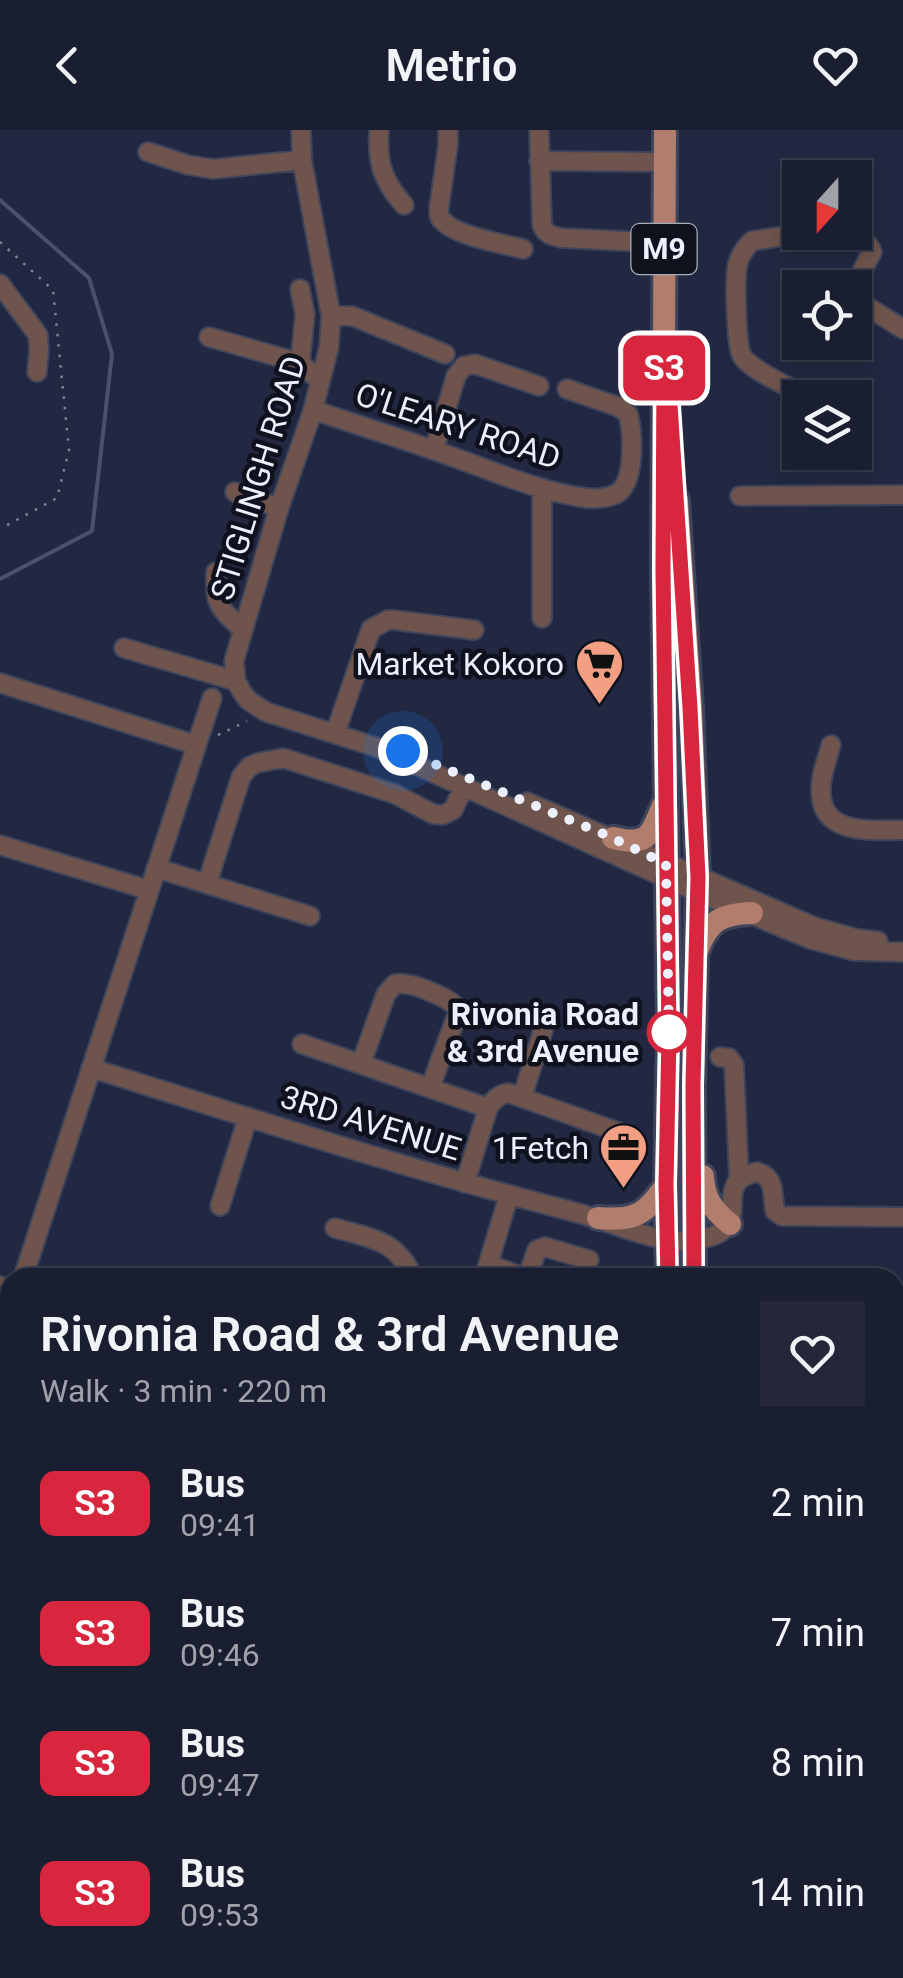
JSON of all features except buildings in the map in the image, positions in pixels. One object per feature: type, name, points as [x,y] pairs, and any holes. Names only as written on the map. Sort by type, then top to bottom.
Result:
[{"type":"main road","name":"M9","points":[[664,130],[662,532],[668,1268]]},
{"type":"main road","name":"M9","points":[[664,367],[670,405],[690,708],[698,884],[694,1268]]},
{"type":"main road","points":[[613,838],[631,842],[646,837],[666,797]]},
{"type":"main road","points":[[696,954],[704,934],[721,917],[752,913]]},
{"type":"main road","points":[[693,1085],[703,1107],[705,1192],[715,1212],[730,1224]]},
{"type":"main road","points":[[598,1218],[620,1220],[636,1216],[652,1204],[666,1184]]},
{"type":"street","name":"STIGLINGH ROAD","points":[[236,681],[234,660],[313,410],[329,346],[332,316],[302,160],[301,130]]},
{"type":"street","points":[[379,130],[384,177],[404,205]]},
{"type":"street","points":[[448,130],[440,216],[444,223],[522,249]]},
{"type":"street","points":[[539,130],[544,231],[562,238],[664,243]]},
{"type":"street","points":[[148,152],[213,169],[302,160]]},
{"type":"street","points":[[539,161],[664,162]]},
{"type":"street","points":[[782,236],[752,241],[737,266],[738,344],[743,358],[782,383]]},
{"type":"street","points":[[0,284],[38,335],[37,372]]},
{"type":"street","points":[[300,289],[305,314],[300,362]]},
{"type":"street","points":[[872,309],[903,328]]},
{"type":"street","points":[[332,316],[352,316],[444,354]]},
{"type":"street","points":[[209,337],[300,362],[320,381]]},
{"type":"street","points":[[434,450],[456,376],[464,366],[475,364],[539,386]]},
{"type":"street","name":"O'LEARY ROAD","points":[[313,410],[542,488],[584,498],[614,495],[625,486],[630,464],[628,414],[567,390]]},
{"type":"street","points":[[542,488],[542,618]]},
{"type":"street","points":[[236,492],[279,508]]},
{"type":"street","points":[[740,496],[903,496]]},
{"type":"street","points":[[216,572],[216,599],[243,630]]},
{"type":"street","points":[[335,734],[371,629],[394,620],[474,630]]},
{"type":"street","points":[[124,648],[236,681],[248,700],[266,712],[403,751],[613,838],[666,871]]},
{"type":"street","points":[[0,683],[196,744]]},
{"type":"street","points":[[26,1268],[212,698]]},
{"type":"street","points":[[831,745],[821,792],[826,812],[845,827],[857,830],[903,830]]},
{"type":"street","points":[[376,746],[666,871],[816,928],[858,939],[903,942]]},
{"type":"street","points":[[207,884],[241,777],[256,763],[283,758],[395,794],[438,815],[448,815],[453,810],[464,786]]},
{"type":"street","points":[[0,845],[149,890]]},
{"type":"street","points":[[156,868],[310,916]]},
{"type":"street","points":[[698,884],[810,939],[841,948],[903,952]]},
{"type":"street","points":[[361,1064],[386,994],[394,984],[407,984],[449,1000],[456,1007],[457,1016],[430,1088]]},
{"type":"street","points":[[522,1098],[545,1024]]},
{"type":"street","points":[[302,1044],[488,1108]]},
{"type":"street","points":[[720,1057],[730,1058],[734,1068],[739,1178],[733,1193],[730,1224]]},
{"type":"street","name":"3RD AVENUE","points":[[91,1068],[668,1242],[718,1235],[730,1224]]},
{"type":"street","points":[[466,1183],[488,1108],[503,1094],[621,1133]]},
{"type":"street","points":[[220,1206],[248,1117]]},
{"type":"street","points":[[739,1178],[752,1172],[766,1175],[776,1211],[786,1217],[903,1217]]},
{"type":"street","points":[[487,1268],[509,1195]]},
{"type":"street","points":[[335,1228],[389,1246],[409,1268]]},
{"type":"street","points":[[530,1268],[538,1250],[545,1247],[589,1260]]},
{"type":"path","points":[[0,242],[53,290],[69,450],[57,498],[0,529]]},
{"type":"path","points":[[196,744],[266,712]]},
{"type":"waterway","points":[[0,200],[89,278],[112,354],[92,531],[0,579]]},
{"type":"bus line","name":"S3","points":[[668,1268],[664,367],[670,405],[698,877],[694,1268]]},
{"type":"place","name":"Market Kokoro","points":[[599,706]]},
{"type":"place","name":"Rivonia Road & 3rd Avenue","points":[[669,1032]]},
{"type":"place","name":"1Fetch","points":[[624,1190]]},
{"type":"route","points":[[403,751],[666,864],[669,1032]]}]
